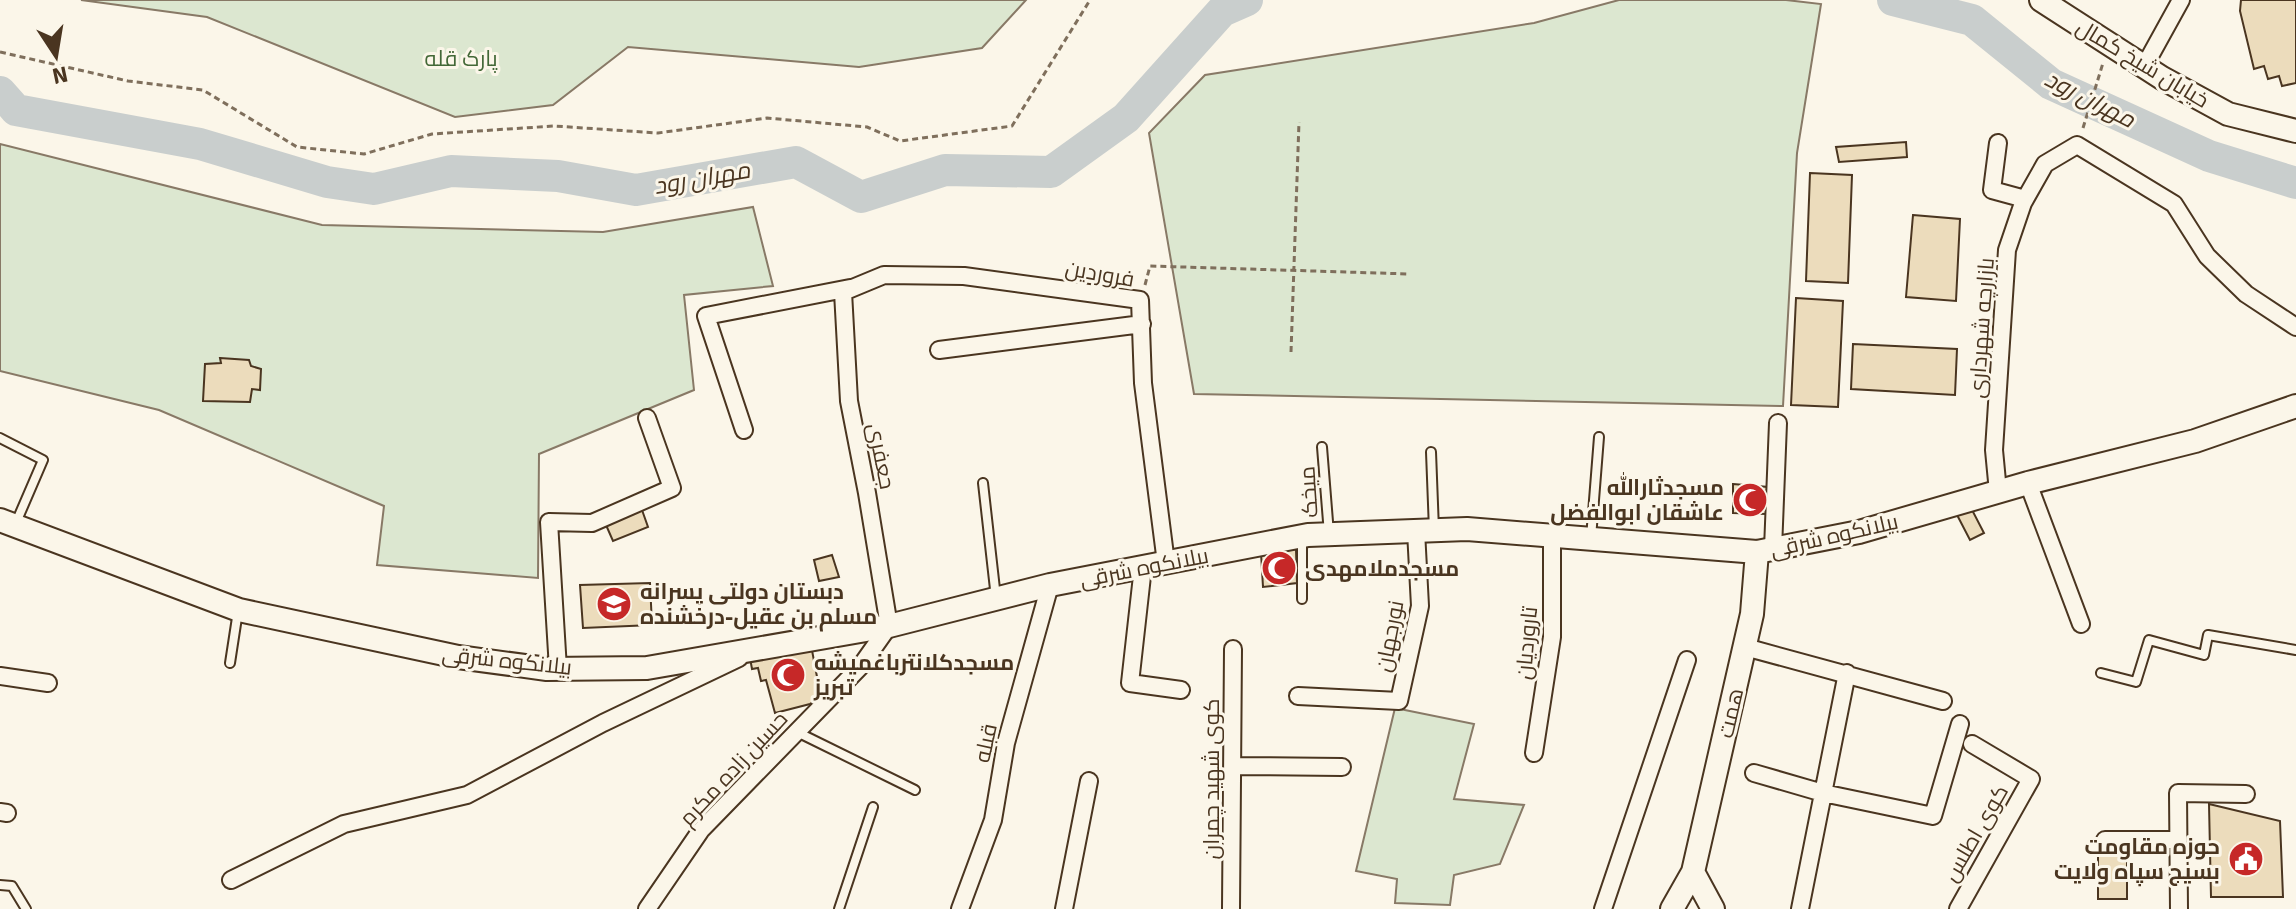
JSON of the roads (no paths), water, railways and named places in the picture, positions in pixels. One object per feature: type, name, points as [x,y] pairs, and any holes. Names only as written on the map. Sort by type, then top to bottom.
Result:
[{"type":"main road","name":"خیابان شیخ کمال","points":[[2041,0],[2144,67],[2228,114],[2296,131]]},
{"type":"main road","name":"بیلانکوه شرقی","points":[[7,523],[239,610],[458,657],[558,669],[647,668],[889,626],[1050,585],[1302,536],[1467,529],[1765,551],[1859,532],[2028,483],[2195,441],[2296,406]]},
{"type":"main road","name":"همت","points":[[1672,909],[1693,872],[1765,551]]},
{"type":"main road","points":[[1693,872],[1713,909]]},
{"type":"street","points":[[2144,67],[2181,0]]},
{"type":"street","points":[[1998,143],[1992,190],[2025,199]]},
{"type":"street","name":"بازارچه شهرداری","points":[[1998,492],[1994,450],[2007,250],[2025,199],[2045,164],[2077,145],[2174,204],[2207,256],[2246,294],[2296,327]]},
{"type":"street","name":"فروردین","points":[[744,430],[706,316],[846,290],[884,275],[964,276],[1140,300],[1143,383],[1166,563]]},
{"type":"street","name":"جعفری","points":[[846,290],[849,401],[889,626]]},
{"type":"street","points":[[939,350],[1142,324]]},
{"type":"street","points":[[558,669],[549,522],[592,523],[672,488],[647,418]]},
{"type":"street","points":[[1765,551],[1778,423]]},
{"type":"street","points":[[2028,483],[2081,624]]},
{"type":"street","name":"نورجهان","points":[[1298,696],[1399,701],[1420,606],[1425,531]]},
{"type":"street","name":"تاروردیان","points":[[1534,753],[1552,637],[1552,536]]},
{"type":"street","points":[[1143,567],[1130,683],[1181,690]]},
{"type":"street","name":"قبله","points":[[960,909],[993,820],[1006,743],[1050,585]]},
{"type":"street","name":"حسین زاده مکرم","points":[[647,909],[701,830],[860,667],[889,626]]},
{"type":"street","points":[[1745,647],[1943,701]]},
{"type":"street","points":[[231,880],[344,824],[467,795],[603,723],[759,649]]},
{"type":"street","name":"کوی شهید چمران","points":[[1231,909],[1233,649]]},
{"type":"street","points":[[1603,909],[1687,660]]},
{"type":"street","points":[[1800,909],[1847,673]]},
{"type":"street","points":[[0,676],[48,683]]},
{"type":"street","points":[[1754,773],[1823,793],[1933,816],[1960,724]]},
{"type":"street","name":"کوی اطلس","points":[[1958,909],[2031,779],[1972,744]]},
{"type":"street","points":[[1233,766],[1342,767]]},
{"type":"street","points":[[1064,909],[1089,781]]},
{"type":"street","points":[[2179,909],[2178,793],[2246,794]]},
{"type":"street","points":[[2105,840],[2178,840]]},
{"type":"lane","points":[[1591,539],[1599,437]]},
{"type":"lane","points":[[0,438],[43,460],[7,523]]},
{"type":"lane","name":"میخک","points":[[1322,447],[1329,534]]},
{"type":"lane","points":[[1425,531],[1431,452]]},
{"type":"lane","points":[[983,483],[996,599]]},
{"type":"lane","points":[[1302,536],[1302,599]]},
{"type":"lane","points":[[230,663],[239,610]]},
{"type":"lane","points":[[2101,673],[2136,682],[2149,640],[2204,655],[2208,635],[2296,650]]},
{"type":"lane","points":[[797,732],[915,790]]},
{"type":"lane","points":[[839,909],[873,807]]},
{"type":"lane","points":[[0,885],[12,886],[26,909]]},
{"type":"waterway","name":"مهران رود","points":[[0,92],[16,110],[200,144],[327,182],[374,189],[451,171],[558,176],[636,190],[796,162],[861,197],[945,170],[1051,172],[1126,118],[1222,11],[1247,0]]},
{"type":"waterway","name":"مهران رود","points":[[1893,0],[1972,20],[2051,84],[2209,156],[2296,183]]},
{"type":"place","name":"مسجدثارالله عاشقان ابوالفضل","points":[[1750,500]]},
{"type":"place","name":"مسجدملامهدی","points":[[1279,568]]},
{"type":"place","name":"دبستان دولتی پسرانه مسلم بن عقیل-درخشنده","points":[[614,604]]},
{"type":"place","name":"مسجدکلانترباغمیشه تبریز","points":[[788,675]]},
{"type":"place","name":"حوزه مقاومت بسیج سپاه ولایت","points":[[2246,859]]},
{"type":"park label","name":"پارک قله","points":[[461,58]]}]
